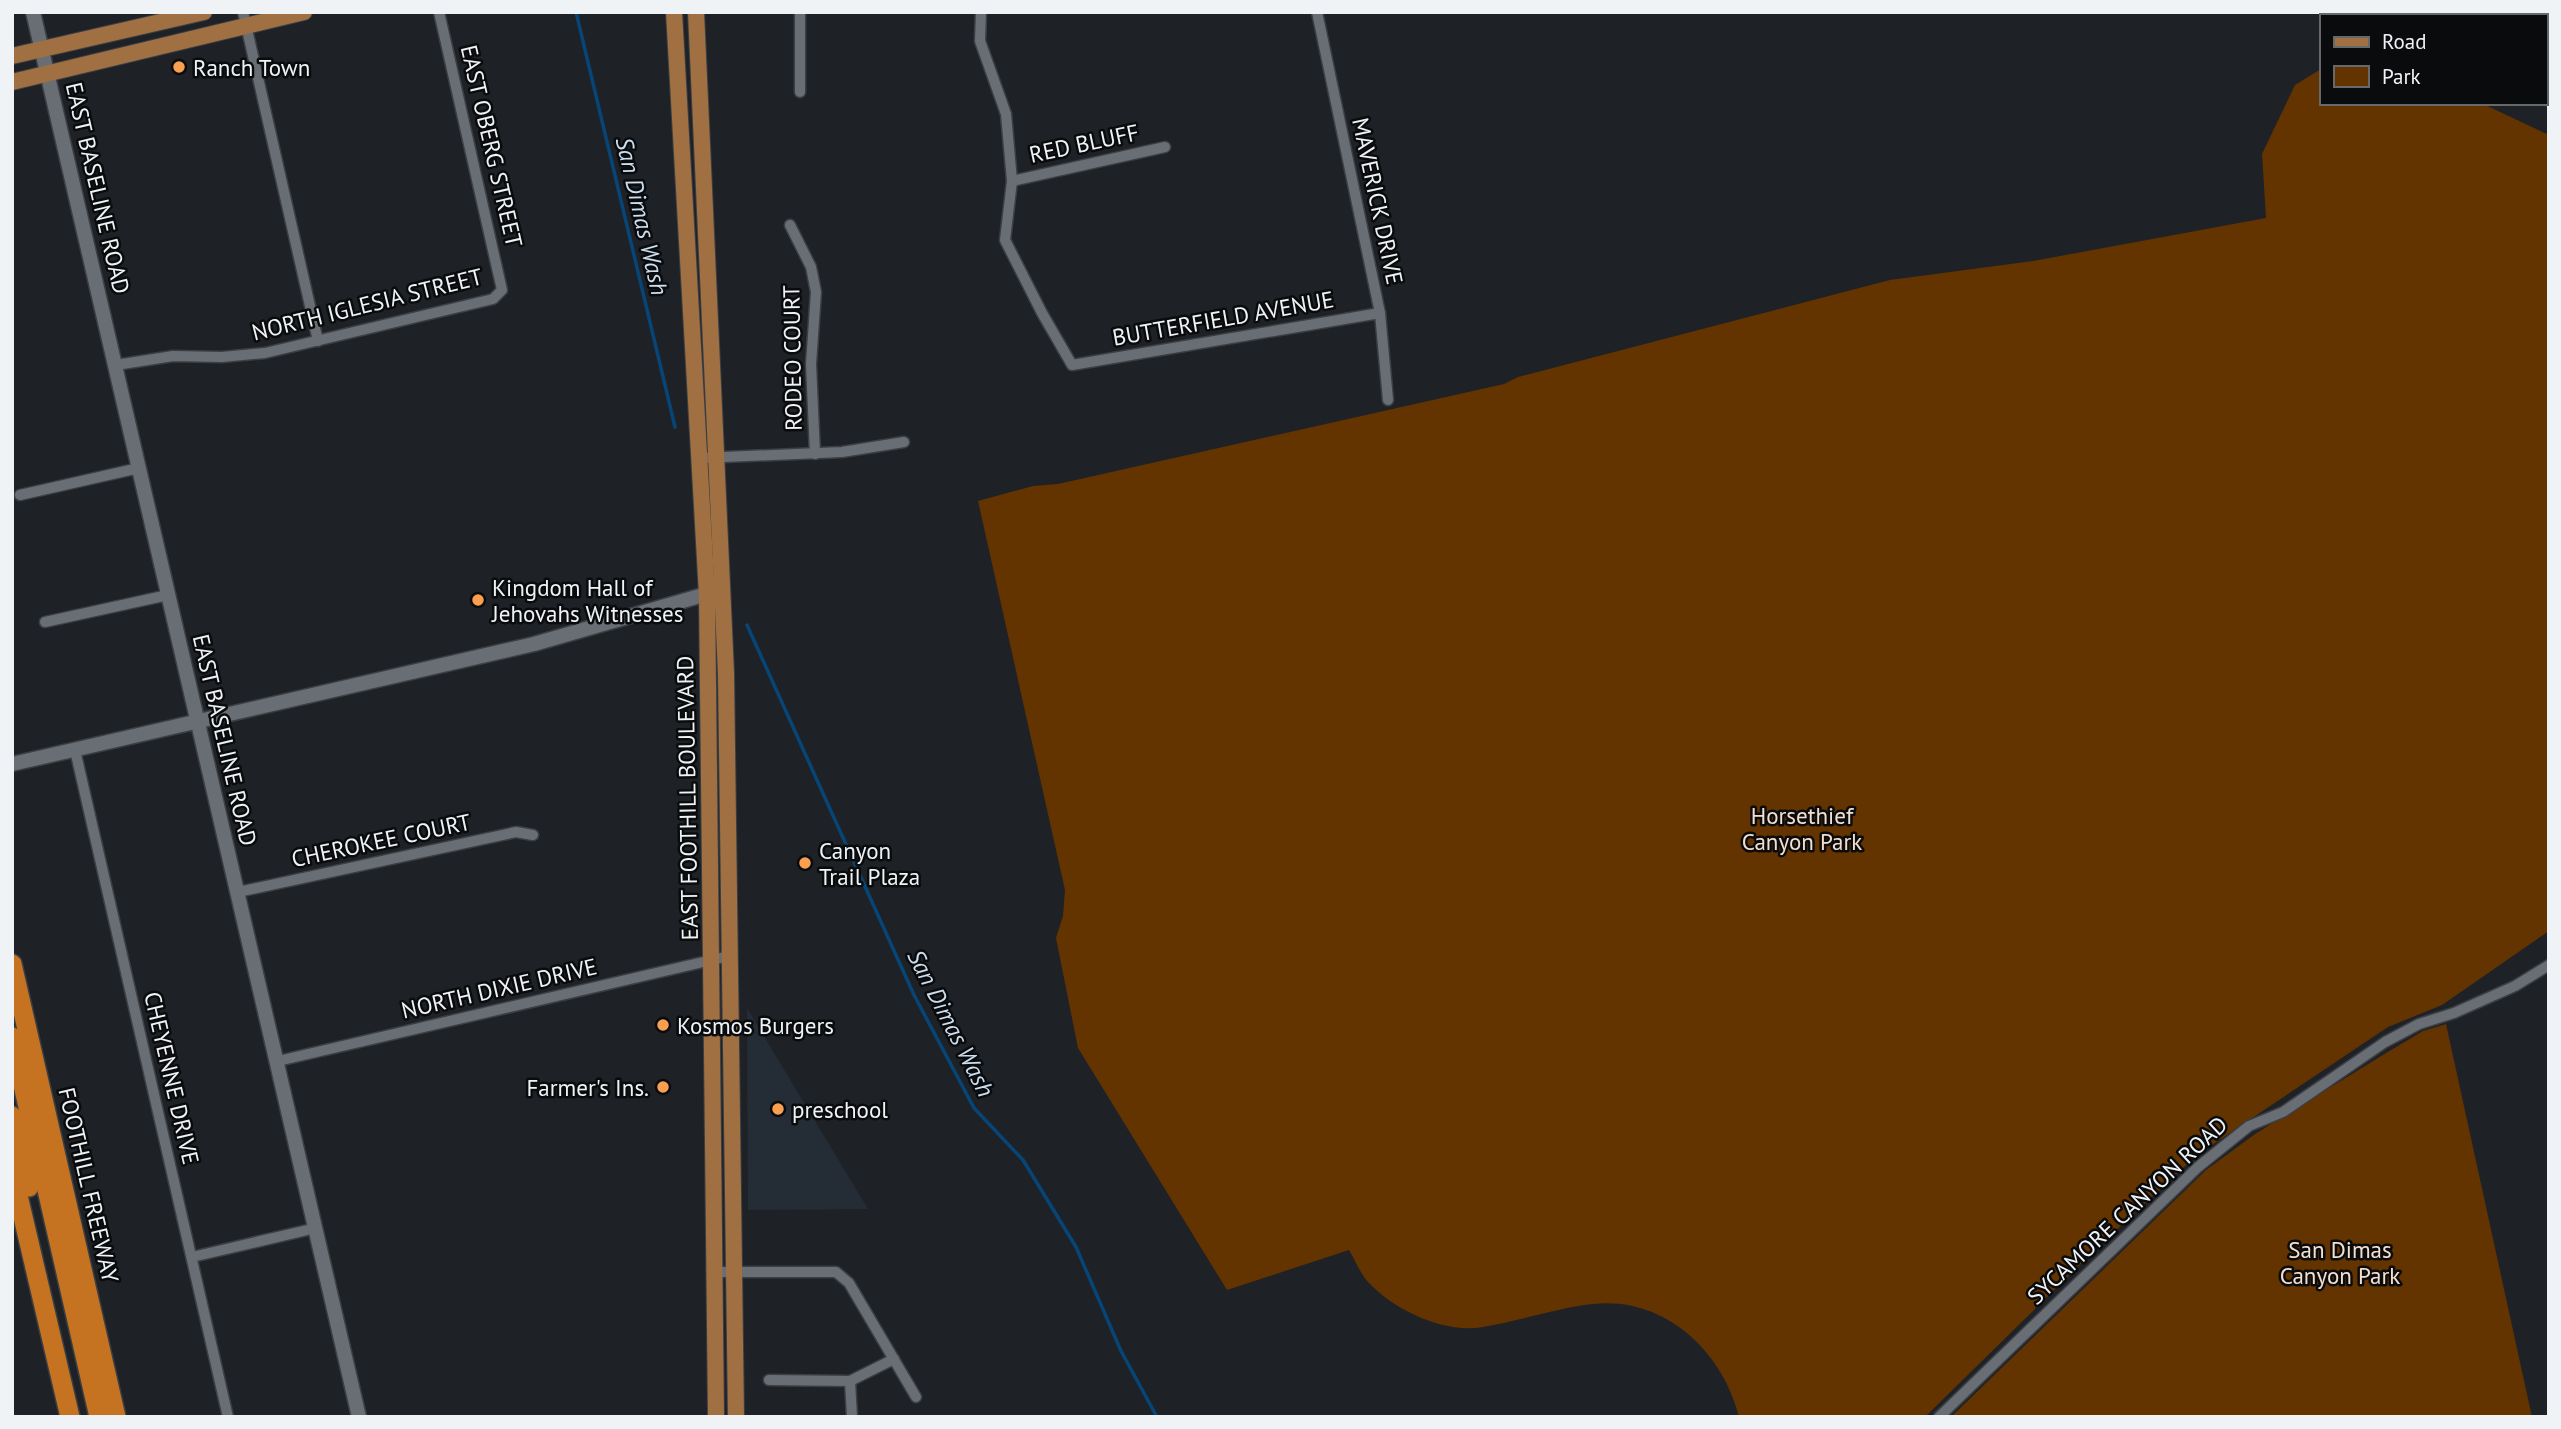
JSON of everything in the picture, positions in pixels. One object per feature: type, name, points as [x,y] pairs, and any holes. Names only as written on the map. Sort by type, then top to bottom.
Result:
[{"type":"highway","name":"FOOTHILL FREEWAY","points":[[12,964],[116,1417]]},
{"type":"highway","points":[[12,1037],[99,1417]]},
{"type":"highway","points":[[12,1116],[53,1289],[50,1325]]},
{"type":"highway","points":[[12,1170],[71,1417]]},
{"type":"main road","name":"EAST BASELINE ROAD","points":[[33,12],[359,1417]]},
{"type":"main road","points":[[12,56],[204,12]]},
{"type":"main road","points":[[12,82],[244,19],[304,12]]},
{"type":"main road","name":"EAST FOOTHILL BOULEVARD","points":[[674,12],[709,457],[723,589],[729,770],[736,1417]]},
{"type":"main road","name":"EAST FOOTHILL BOULEVARD","points":[[696,12],[709,457],[716,1417]]},
{"type":"main road","points":[[12,764],[588,631],[723,589]]},
{"type":"street","name":"EAST OBERG STREET","points":[[439,12],[502,290]]},
{"type":"street","points":[[800,12],[800,92]]},
{"type":"street","points":[[981,12],[980,41],[1006,114],[1012,181]]},
{"type":"street","name":"MAVERICK DRIVE","points":[[1317,12],[1380,313],[1388,400]]},
{"type":"street","points":[[244,19],[318,341]]},
{"type":"street","name":"RED BLUFF","points":[[1012,181],[1165,147]]},
{"type":"street","name":"BUTTERFIELD AVENUE","points":[[1012,181],[1005,240],[1072,365],[1380,313]]},
{"type":"street","name":"RODEO COURT","points":[[790,225],[811,267],[816,292],[811,364],[815,454]]},
{"type":"street","name":"NORTH IGLESIA STREET","points":[[116,365],[173,356],[265,354],[493,299],[502,290]]},
{"type":"street","points":[[709,457],[815,454],[904,442]]},
{"type":"street","points":[[20,495],[139,468]]},
{"type":"street","points":[[45,622],[168,595]]},
{"type":"street","name":"CHEYENNE DRIVE","points":[[75,750],[228,1417]]},
{"type":"street","name":"CHEROKEE COURT","points":[[238,892],[516,832],[533,835]]},
{"type":"street","name":"NORTH DIXIE DRIVE","points":[[278,1061],[729,956]]},
{"type":"street","name":"SYCAMORE CANYON ROAD","points":[[1939,1417],[2198,1167],[2249,1126],[2283,1111],[2385,1042],[2419,1024],[2454,1013],[2515,986],[2549,965]]},
{"type":"street","points":[[192,1257],[316,1228]]},
{"type":"street","points":[[716,1272],[836,1272],[849,1283],[916,1397]]},
{"type":"street","points":[[769,1380],[850,1381],[894,1359]]},
{"type":"street","points":[[850,1381],[852,1417]]},
{"type":"shaded area","name":"preschool","points":[[747,1008],[868,1209],[748,1210]]},
{"type":"green space","name":"Horsethief Canyon Park","points":[[2320,70],[2320,105],[2485,105],[2549,135],[2549,931],[2442,1005],[2388,1027],[2197,1155],[2099,1246],[1925,1417],[1739,1417],[1719,1370],[1704,1350],[1687,1333],[1644,1309],[1619,1304],[1593,1304],[1483,1327],[1452,1327],[1421,1318],[1391,1302],[1368,1282],[1349,1250],[1227,1290],[1078,1048],[1056,938],[1063,916],[1065,890],[978,501],[1033,486],[1058,484],[1504,384],[1518,377],[1890,280],[2033,261],[2266,218],[2262,154],[2295,85]]},
{"type":"green space","name":"San Dimas Canyon Park","points":[[2446,1024],[2532,1417],[1951,1417],[2206,1170],[2255,1134],[2386,1053],[2423,1031]]},
{"type":"waterway","name":"San Dimas Wash","points":[[576,12],[675,427]]},
{"type":"waterway","name":"San Dimas Wash","points":[[747,625],[914,995],[974,1108],[1023,1160],[1076,1247],[1121,1351],[1157,1417]]},
{"type":"place","name":"Ranch Town","points":[[179,67]]},
{"type":"place","name":"Kingdom Hall of Jehovahs Witnesses","points":[[478,600]]},
{"type":"place","name":"Canyon Trail Plaza","points":[[805,863]]},
{"type":"place","name":"Kosmos Burgers","points":[[663,1025]]},
{"type":"place","name":"Farmer's Ins.","points":[[663,1087]]},
{"type":"place","name":"preschool","points":[[778,1109]]}]
